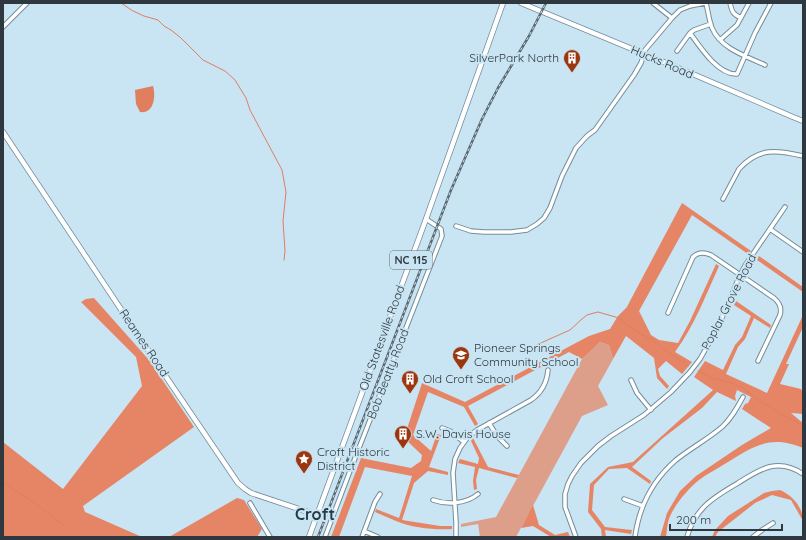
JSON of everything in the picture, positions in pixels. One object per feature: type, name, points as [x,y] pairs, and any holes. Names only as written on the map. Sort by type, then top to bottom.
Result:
[{"type":"main road","name":"Old Statesville Road","points":[[308,537],[426,219],[503,3]]},
{"type":"main road","name":"Hucks Road","points":[[521,3],[803,121]]},
{"type":"main road","name":"Reames Road","points":[[3,132],[238,483],[245,489],[252,492],[317,515]]},
{"type":"street","points":[[3,27],[27,3]]},
{"type":"street","points":[[533,8],[536,3]]},
{"type":"street","points":[[653,3],[672,18]]},
{"type":"street","points":[[456,226],[470,231],[511,232],[527,230],[544,218],[550,208],[562,176],[576,148],[595,130],[634,75],[641,63],[645,50],[680,10],[705,3],[711,24],[720,40],[730,48],[766,65]]},
{"type":"street","points":[[730,3],[734,15],[742,18]]},
{"type":"street","points":[[720,40],[734,28],[742,18],[749,3]]},
{"type":"street","points":[[690,33],[707,56],[716,65],[722,70],[737,74],[755,33],[772,3]]},
{"type":"street","points":[[677,51],[690,33],[711,24]]},
{"type":"street","points":[[723,199],[743,165],[754,158],[774,151],[803,156]]},
{"type":"street","name":"Poplar Grove Road","points":[[576,537],[565,507],[565,494],[568,484],[580,463],[611,436],[651,410],[690,372],[700,359],[723,318],[740,275],[748,260],[785,207]]},
{"type":"street","name":"Bob Beatty Road","points":[[325,537],[442,236],[441,229],[426,219]]},
{"type":"street","points":[[770,228],[803,252]]},
{"type":"street","points":[[668,313],[693,257],[696,254],[703,252],[711,255],[779,302],[781,308],[780,315],[758,361]]},
{"type":"street","points":[[456,537],[452,473],[457,454],[464,442],[477,430],[537,396],[545,382],[548,370]]},
{"type":"street","points":[[631,380],[637,393],[651,410]]},
{"type":"street","points":[[635,537],[642,506],[666,470],[683,455],[722,427],[734,413],[743,397]]},
{"type":"street","points":[[489,423],[497,436],[507,446]]},
{"type":"street","points":[[442,428],[450,431],[464,442]]},
{"type":"street","points":[[687,537],[695,518],[705,505],[719,494],[758,470],[770,466],[782,466],[794,469],[803,474]]},
{"type":"street","points":[[362,537],[375,502],[380,494]]},
{"type":"street","points":[[433,500],[441,502],[455,502],[470,500],[478,494]]},
{"type":"street","points":[[624,500],[642,506]]},
{"type":"street","points":[[250,503],[270,537]]},
{"type":"street","points":[[753,537],[773,523]]},
{"type":"street","points":[[364,531],[378,537]]},
{"type":"shaded area","points":[[153,86],[153,104],[145,112],[140,112],[136,104],[135,90]]},
{"type":"shaded area","points":[[682,203],[751,251],[748,254],[692,215],[639,311],[651,335],[659,340],[678,343],[690,321],[716,264],[719,266],[694,321],[675,352],[692,362],[682,374],[666,361],[658,369],[660,376],[669,386],[667,389],[657,378],[654,358],[626,336],[613,359],[609,345],[600,342],[582,359],[569,352],[468,406],[478,424],[475,426],[464,407],[428,392],[413,435],[431,451],[437,434],[441,435],[429,467],[448,472],[448,475],[428,471],[414,483],[402,520],[440,526],[452,526],[452,529],[416,527],[396,521],[375,512],[376,509],[399,518],[412,476],[365,467],[339,537],[331,537],[361,458],[411,468],[421,461],[422,455],[404,438],[422,383],[465,402],[589,336],[610,329],[618,316],[627,307]]},
{"type":"shaded area","points":[[759,256],[803,287],[803,292],[757,260]]},
{"type":"shaded area","points":[[94,298],[149,360],[194,427],[83,506],[85,512],[142,537],[3,537],[3,442],[63,489],[142,386],[136,357],[81,302],[86,299]]},
{"type":"shaded area","points":[[736,301],[771,325],[770,328],[754,318],[745,339],[738,347],[726,374],[767,393],[803,315],[803,327],[786,364],[789,364],[780,384],[801,389],[803,393],[803,414],[791,413],[803,423],[803,448],[782,442],[764,444],[747,451],[706,475],[690,488],[678,503],[669,519],[666,537],[660,537],[667,513],[680,491],[696,476],[742,445],[771,428],[742,409],[751,397],[737,390],[735,396],[736,401],[717,392],[702,408],[663,438],[632,467],[651,481],[650,484],[627,468],[609,469],[594,485],[592,510],[605,527],[632,530],[631,534],[605,530],[606,537],[602,537],[601,529],[588,512],[590,484],[608,467],[633,462],[713,390],[694,377],[705,361],[723,370],[735,345],[742,337],[751,316],[734,305]]},
{"type":"shaded area","points":[[600,342],[609,345],[613,359],[598,386],[608,405],[582,416],[516,537],[480,537],[478,524],[461,527],[461,524],[496,517],[582,359]]},
{"type":"shaded area","points":[[473,438],[488,467],[519,475],[517,478],[479,468],[476,480],[477,489],[474,490],[473,481],[475,467],[458,463],[460,459],[478,464],[479,458],[471,441]]},
{"type":"shaded area","points":[[780,490],[793,498],[799,506],[803,516],[803,521],[791,500],[772,495],[755,503],[718,532],[715,537],[712,537],[715,530],[728,516],[764,493]]},
{"type":"shaded area","points":[[237,498],[244,500],[262,529],[257,537],[169,537]]},
{"type":"shaded area","points":[[533,505],[539,525],[555,535],[568,532],[570,537],[551,537],[533,526],[521,528]]},
{"type":"waterway","points":[[121,3],[133,11],[158,20],[181,38],[203,60],[225,71],[235,80],[246,98],[250,110],[282,170],[286,192],[283,221],[285,251],[284,260]]},
{"type":"waterway","points":[[521,350],[534,346],[570,330],[587,315],[598,312],[619,318],[637,332],[656,342],[664,350],[688,366]]},
{"type":"waterway","points":[[698,371],[714,379],[732,383],[743,388],[761,402],[770,406],[778,413],[797,422],[803,428]]},
{"type":"waterway","points":[[3,483],[35,503],[64,526]]},
{"type":"railway","points":[[318,537],[451,190],[482,119],[546,3]]},
{"type":"place","name":"SilverPark North","points":[[572,73]]},
{"type":"place","name":"Pioneer Springs Community School","points":[[461,370]]},
{"type":"place","name":"Old Croft School","points":[[410,394]]},
{"type":"place","name":"S.W. Davis House","points":[[403,449]]},
{"type":"place","name":"Croft Historic District","points":[[304,474]]},
{"type":"district","name":"Croft","points":[[315,514]]}]
